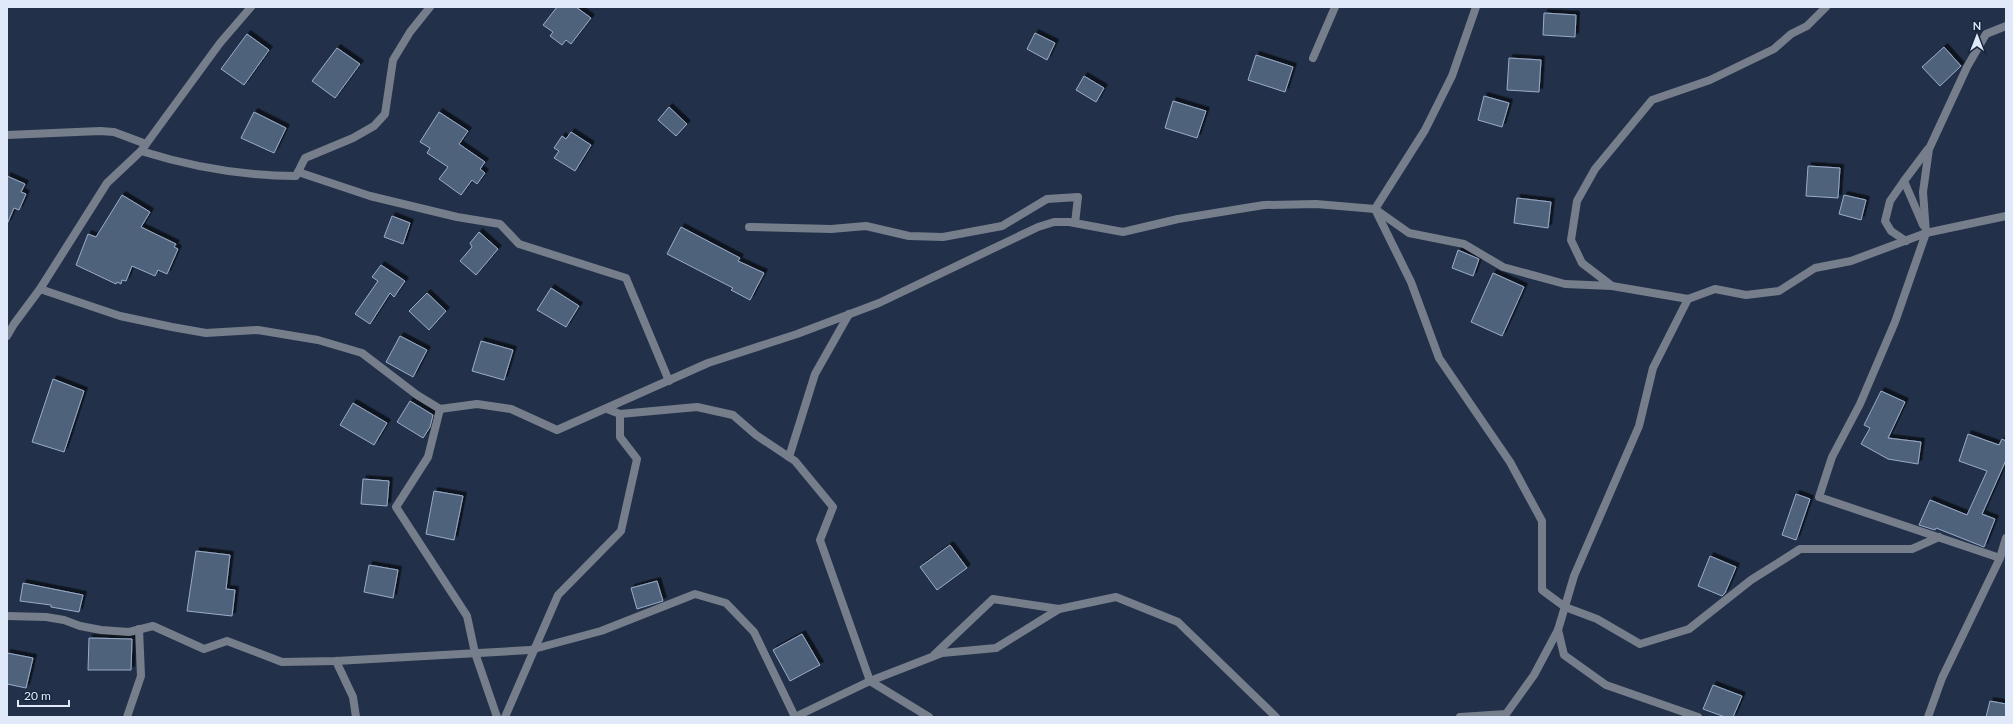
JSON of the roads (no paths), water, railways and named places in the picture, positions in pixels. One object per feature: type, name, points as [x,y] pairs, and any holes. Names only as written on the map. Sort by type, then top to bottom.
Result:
[{"type":"street","points":[[7,336],[40,289],[107,184],[143,148],[220,43],[251,7]]},
{"type":"street","points":[[7,135],[100,131],[114,132],[143,148],[209,170],[264,176],[296,176],[305,158],[353,138],[374,126],[385,114],[393,60],[410,32],[430,7]]},
{"type":"street","points":[[1314,58],[1335,7]]},
{"type":"street","points":[[1375,209],[1425,130],[1452,76],[1476,7]]},
{"type":"street","points":[[1612,286],[1582,263],[1572,240],[1577,201],[1595,169],[1652,100],[1710,80],[1774,49],[1791,34],[1807,26],[1826,7]]},
{"type":"street","points":[[1906,241],[1891,231],[1885,221],[1890,201],[1929,148],[1967,68],[1986,34],[2006,26]]},
{"type":"street","points":[[1929,148],[1923,192],[1926,234],[1895,322],[1860,404],[1832,457],[1820,496],[2000,558]]},
{"type":"street","points":[[298,172],[370,196],[457,217],[500,224],[518,244],[626,278],[669,381]]},
{"type":"street","points":[[1904,181],[1926,234]]},
{"type":"street","points":[[749,226],[831,229],[866,226],[909,236],[943,237],[1002,226],[1046,199],[1078,197],[1075,223]]},
{"type":"street","points":[[40,289],[120,316],[172,327],[206,333],[258,330],[318,340],[362,353],[417,395],[440,409],[477,404],[511,409],[557,430],[708,363],[797,334],[879,303],[1038,226],[1054,222],[1075,223],[1122,232],[1178,219],[1264,205],[1316,204],[1375,209],[1410,233],[1464,244],[1503,267],[1565,284],[1612,286],[1688,299],[1715,289],[1746,295],[1779,290],[1815,268],[1851,261],[1926,234],[2006,216]]},
{"type":"street","points":[[1375,209],[1411,282],[1439,358],[1510,462],[1542,521],[1542,590],[1565,607],[1597,619],[1640,644],[1689,629],[1751,580],[1800,549],[1912,549],[1939,537]]},
{"type":"street","points":[[1460,717],[1506,714],[1534,675],[1558,630],[1574,576],[1639,426],[1653,368],[1688,299]]},
{"type":"street","points":[[789,457],[815,374],[850,314]]},
{"type":"street","points":[[607,409],[620,414],[697,406],[733,415],[756,435],[795,461],[833,507],[820,540],[870,681],[929,717]]},
{"type":"street","points":[[440,409],[428,457],[396,507],[467,616],[475,653],[497,717]]},
{"type":"street","points":[[505,717],[558,595],[621,532],[637,459],[620,437],[620,414]]},
{"type":"street","points":[[1928,717],[1942,678],[2000,558],[2006,538]]},
{"type":"street","points":[[7,616],[58,619],[101,630],[129,632],[153,626],[204,649],[227,641],[282,662],[336,661],[535,649],[601,631],[695,594],[726,603],[754,632],[795,717],[870,681],[942,653],[996,648],[1059,609],[1116,597],[1178,622],[1276,717]]},
{"type":"street","points":[[931,658],[993,599],[1059,609]]},
{"type":"street","points":[[127,717],[140,676],[139,629]]},
{"type":"street","points":[[1558,630],[1564,655],[1606,686],[1698,717]]},
{"type":"street","points":[[336,661],[354,697],[356,717]]}]
